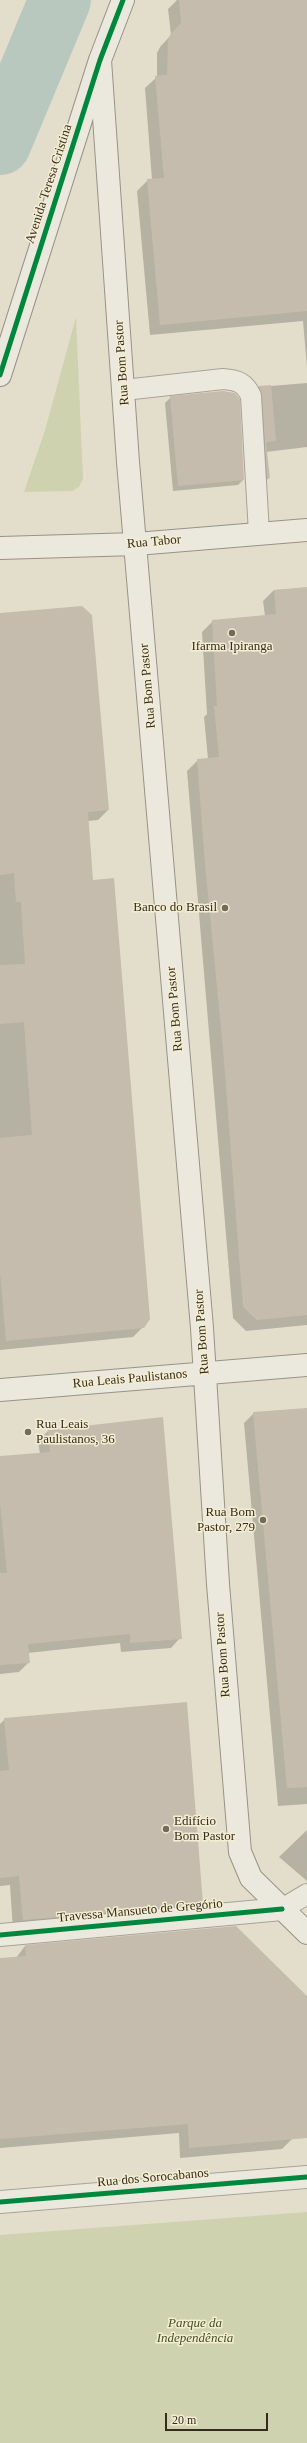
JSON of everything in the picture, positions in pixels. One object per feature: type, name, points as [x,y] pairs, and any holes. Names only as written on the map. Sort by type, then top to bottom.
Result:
[{"type":"main road","name":"Avenida Teresa Cristina","points":[[0,375],[100,60],[123,0]]},
{"type":"main road","name":"Rua Bom Pastor","points":[[100,60],[136,544],[205,1373],[218,1584],[240,1852],[251,1878],[307,1933]]},
{"type":"main road","name":"Rua Tabor","points":[[0,548],[136,544],[307,530]]},
{"type":"main road","name":"Rua Leais Paulistanos","points":[[0,1390],[307,1365]]},
{"type":"main road","name":"Travessa Mansueto de Gregório","points":[[0,1935],[282,1909]]},
{"type":"main road","name":"Rua dos Sorocabanos","points":[[0,2202],[307,2177]]},
{"type":"lane","points":[[124,390],[223,379],[236,380],[246,386],[251,396],[258,533]]},
{"type":"lane","points":[[282,1909],[307,1894]]},
{"type":"green space","points":[[76,317],[83,479],[79,487],[72,491],[24,492],[45,430]]},
{"type":"green space","name":"Parque da Independência","points":[[307,2212],[307,2443],[0,2443],[0,2235]]},
{"type":"building","points":[[179,0],[307,0],[307,311],[160,325],[147,179],[164,178],[155,76],[167,75],[168,41],[170,35],[181,23]]},
{"type":"building","points":[[271,385],[276,441],[266,442],[270,478],[267,478],[262,395],[259,386]]},
{"type":"building","points":[[223,391],[235,393],[240,399],[244,480],[178,486],[170,396]]},
{"type":"building","points":[[307,587],[307,1315],[257,1320],[243,1307],[223,1048],[205,864],[197,759],[219,757],[214,706],[217,706],[212,620],[276,614],[274,590]]},
{"type":"building","points":[[82,606],[92,615],[109,810],[88,812],[93,880],[114,878],[150,1319],[144,1328],[6,1341],[0,1271],[0,1138],[32,1135],[24,1022],[0,1024],[0,965],[25,964],[21,902],[16,902],[14,873],[0,875],[0,613]]},
{"type":"building","points":[[307,1408],[307,1787],[287,1788],[253,1412]]},
{"type":"building","points":[[163,1417],[182,1639],[130,1643],[130,1634],[28,1644],[30,1663],[0,1665],[0,1573],[7,1573],[0,1503],[0,1456],[50,1452],[48,1430]]},
{"type":"building","points":[[187,1702],[203,1904],[23,1920],[19,1876],[0,1878],[0,1771],[9,1770],[4,1718]]},
{"type":"building","points":[[236,1926],[307,1996],[307,2138],[189,2148],[188,2124],[0,2139],[0,1958],[26,1956],[25,1945]]},
{"type":"waterway","points":[[0,144],[60,0]]},
{"type":"cycle path","points":[[0,375],[100,60],[123,0]]},
{"type":"cycle path","points":[[0,1935],[282,1909]]},
{"type":"cycle path","points":[[0,2202],[307,2177]]},
{"type":"place","name":"Ifarma Ipiranga","points":[[232,633]]},
{"type":"place","name":"Banco do Brasil","points":[[225,908]]},
{"type":"place","name":"Rua Leais Paulistanos, 36","points":[[28,1432]]},
{"type":"place","name":"Rua Bom Pastor, 279","points":[[263,1520]]},
{"type":"place","name":"Edifício Bom Pastor","points":[[166,1829]]}]
